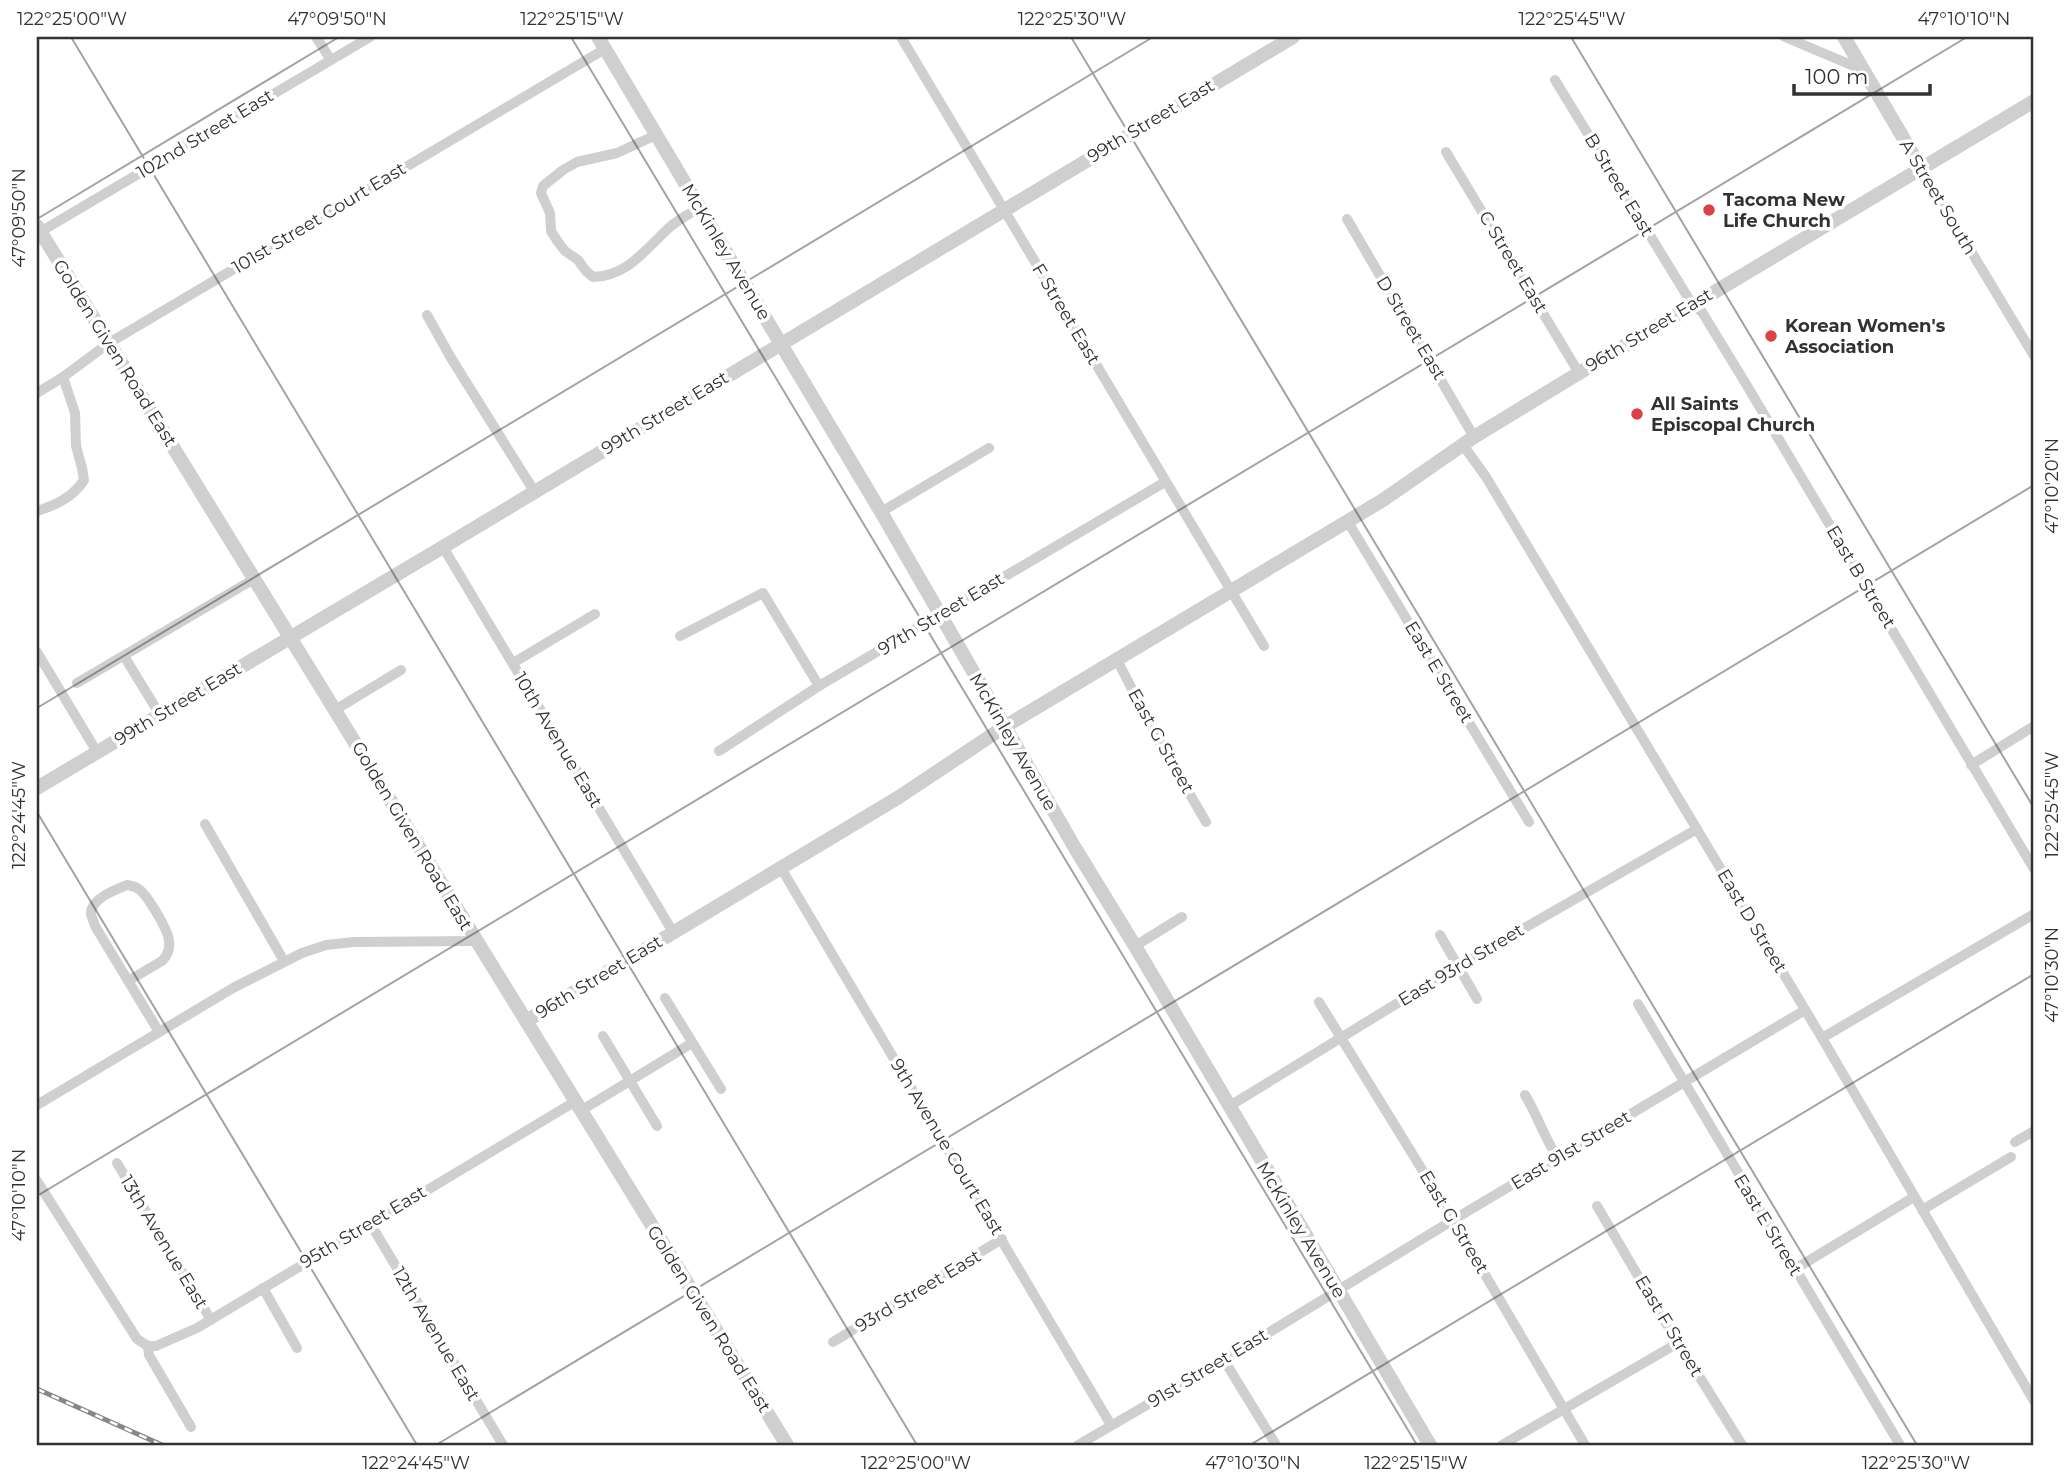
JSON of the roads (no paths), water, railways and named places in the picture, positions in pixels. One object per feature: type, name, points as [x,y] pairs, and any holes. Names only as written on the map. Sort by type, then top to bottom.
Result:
[{"type":"street","points":[[316,37],[331,60]]},
{"type":"street","name":"102nd Street East","points":[[38,229],[370,37]]},
{"type":"street","name":"F Street East","points":[[901,37],[1231,592]]},
{"type":"street","name":"99th Street East","points":[[37,788],[1293,37]]},
{"type":"street","points":[[1785,37],[1863,70]]},
{"type":"street","name":"A Street South","points":[[1843,37],[2034,356]]},
{"type":"street","name":"McKinley Avenue","points":[[601,43],[881,512],[1004,727],[1430,1445]]},
{"type":"street","name":"101st Street Court East","points":[[37,393],[109,343],[601,43]]},
{"type":"street","name":"B Street East","points":[[1555,80],[1682,289]]},
{"type":"street","name":"96th Street East","points":[[526,1021],[899,797],[1004,727],[1348,522],[1469,441],[1692,304],[2034,102]]},
{"type":"street","points":[[656,135],[617,153],[577,162],[562,170],[543,186],[541,193],[550,213],[551,231],[565,251],[578,260],[586,271],[593,276],[611,275],[638,260],[672,225],[700,208]]},
{"type":"street","name":"C Street East","points":[[1446,152],[1579,373]]},
{"type":"street","name":"D Street East","points":[[1347,219],[1436,370],[1469,441]]},
{"type":"street","name":"Golden Given Road East","points":[[38,229],[787,1445]]},
{"type":"street","name":"East B Street","points":[[1682,289],[1692,304],[1702,312],[1761,408],[2034,869]]},
{"type":"street","points":[[428,315],[451,358],[534,491]]},
{"type":"street","points":[[37,511],[66,497],[84,480],[77,456],[75,413],[63,377]]},
{"type":"street","name":"East D Street","points":[[1469,441],[1486,477],[1822,1038],[2034,1401]]},
{"type":"street","points":[[881,512],[989,448]]},
{"type":"street","name":"97th Street East","points":[[719,751],[819,686],[1165,482]]},
{"type":"street","name":"East E Street","points":[[1348,522],[1529,822]]},
{"type":"street","name":"10th Avenue East","points":[[443,547],[673,932]]},
{"type":"street","points":[[77,683],[254,579]]},
{"type":"street","points":[[1231,592],[1264,646]]},
{"type":"street","points":[[680,636],[763,593],[819,686]]},
{"type":"street","points":[[513,663],[595,614]]},
{"type":"street","points":[[37,652],[97,752]]},
{"type":"street","points":[[124,656],[160,715]]},
{"type":"street","name":"East G Street","points":[[1117,660],[1160,743],[1206,822]]},
{"type":"street","points":[[335,710],[401,670]]},
{"type":"street","points":[[1971,765],[2034,726]]},
{"type":"street","points":[[205,824],[284,961]]},
{"type":"street","name":"East 93rd Street","points":[[1228,1107],[1458,966],[1697,829]]},
{"type":"street","name":"9th Avenue Court East","points":[[781,869],[1111,1425]]},
{"type":"street","points":[[128,981],[162,961],[170,943],[168,933],[145,895],[135,887],[127,885],[98,901],[91,915],[95,926],[128,981],[159,1032]]},
{"type":"street","points":[[1822,1038],[2034,914]]},
{"type":"street","points":[[1135,946],[1182,917]]},
{"type":"street","points":[[1440,936],[1477,999]]},
{"type":"street","points":[[37,1105],[233,988],[284,961],[326,946],[354,942],[476,941]]},
{"type":"street","points":[[665,998],[720,1089]]},
{"type":"street","name":"East G Street","points":[[1319,1002],[1453,1220],[1585,1445]]},
{"type":"street","name":"East E Street","points":[[1638,1004],[1899,1445]]},
{"type":"street","name":"East 91st Street","points":[[1338,1291],[1805,1010]]},
{"type":"street","points":[[603,1036],[657,1126]]},
{"type":"street","name":"95th Street East","points":[[148,1346],[156,1346],[211,1320],[370,1223],[579,1106],[630,1081],[692,1043]]},
{"type":"street","points":[[1525,1095],[1558,1158]]},
{"type":"street","points":[[2015,1142],[2034,1131]]},
{"type":"street","points":[[1922,1210],[2011,1157]]},
{"type":"street","name":"13th Avenue East","points":[[117,1163],[211,1320]]},
{"type":"street","points":[[37,1181],[137,1339],[148,1346],[149,1355],[191,1427]]},
{"type":"street","points":[[1795,1269],[1914,1197]]},
{"type":"street","name":"East F Street","points":[[1597,1206],[1742,1445]]},
{"type":"street","name":"12th Avenue East","points":[[370,1223],[503,1445]]},
{"type":"street","name":"93rd Street East","points":[[833,1342],[1002,1239]]},
{"type":"street","points":[[262,1288],[297,1348]]},
{"type":"street","name":"91st Street East","points":[[1078,1445],[1338,1291]]},
{"type":"street","points":[[1502,1445],[1678,1343]]},
{"type":"street","points":[[1224,1360],[1276,1445]]},
{"type":"street","points":[[2022,1381],[2034,1374]]},
{"type":"railway","points":[[37,1389],[162,1445]]},
{"type":"place","name":"Tacoma New Life Church","points":[[1709,210]]},
{"type":"place","name":"Korean Women's Association","points":[[1771,336]]},
{"type":"place","name":"All Saints Episcopal Church","points":[[1637,414]]}]
